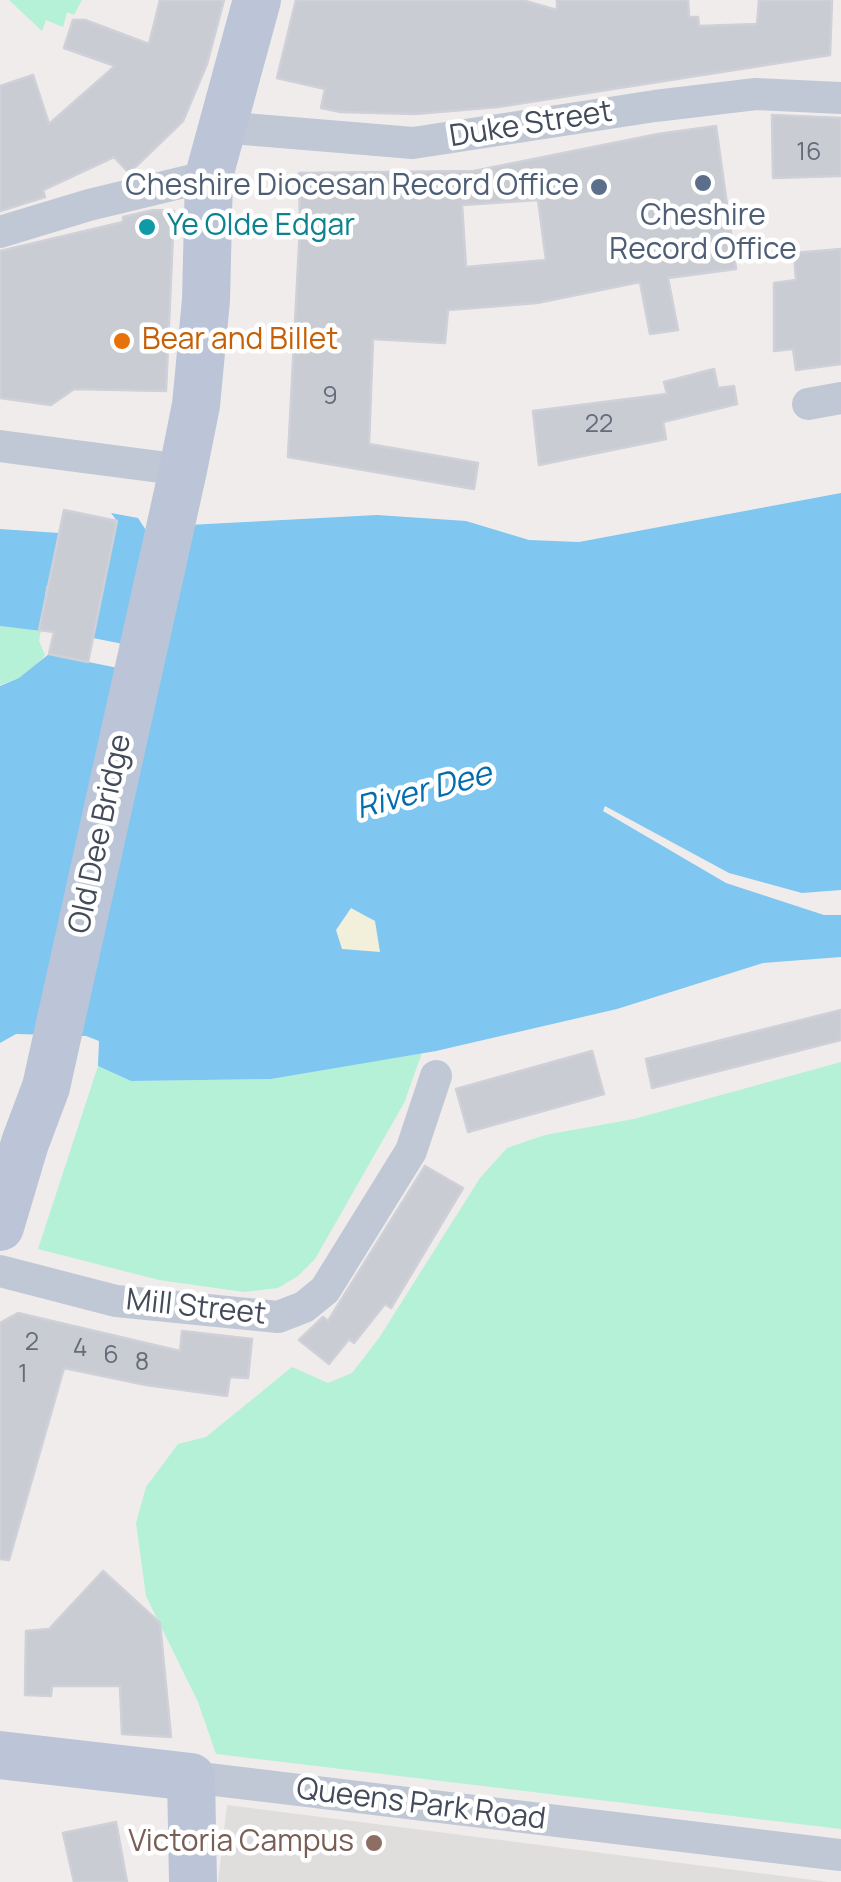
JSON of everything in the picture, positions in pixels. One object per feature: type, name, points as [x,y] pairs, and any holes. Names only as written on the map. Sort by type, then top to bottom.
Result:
[{"type":"street","name":"Old Dee Bridge","points":[[0,1227],[33,1124],[183,470],[196,405],[204,318],[209,176],[257,0]]},
{"type":"street","name":"Duke Street","points":[[220,127],[413,143],[756,94],[841,98]]},
{"type":"street","points":[[0,232],[89,205],[209,176]]},
{"type":"street","points":[[0,446],[183,470]]},
{"type":"street","name":"Mill Street","points":[[0,1271],[116,1301],[278,1317],[304,1306],[325,1290],[411,1151],[436,1076]]},
{"type":"street","name":"Queens Park Road","points":[[0,1754],[841,1855]]},
{"type":"street","points":[[191,1777],[192,1882]]},
{"type":"shaded area","name":"Victoria Campus","points":[[227,1805],[829,1882],[218,1882]]},
{"type":"green space","points":[[9,0],[82,0],[74,15],[67,12],[63,27],[46,20],[42,31]]},
{"type":"green space","points":[[0,626],[41,631],[39,641],[45,655],[19,678],[0,685]]},
{"type":"green space","points":[[422,1053],[404,1103],[315,1259],[278,1288],[244,1292],[159,1280],[38,1249],[98,1066],[131,1081],[271,1079]]},
{"type":"green space","points":[[841,1062],[841,1829],[216,1754],[198,1702],[146,1596],[136,1523],[146,1487],[178,1444],[206,1437],[292,1367],[328,1383],[352,1373],[379,1338],[480,1178],[507,1148],[545,1135],[634,1119]]},
{"type":"sand","points":[[351,908],[376,921],[380,952],[342,949],[336,930]]},
{"type":"water","name":"River Dee","points":[[841,493],[841,890],[802,893],[729,873],[605,806],[603,811],[726,883],[824,915],[841,915],[841,957],[763,963],[617,1009],[436,1051],[271,1079],[131,1081],[98,1066],[99,1041],[86,1036],[16,1034],[0,1043],[0,686],[19,678],[49,654],[123,669],[189,525],[377,515],[466,521],[529,540],[579,542]],"holes":[[[351,908],[375,921],[380,952],[342,949],[336,930]]]},
{"type":"water","points":[[111,513],[138,518],[149,535],[128,645],[93,638],[117,521]]},
{"type":"water","points":[[0,529],[74,534],[55,552],[53,561],[67,563],[62,588],[47,585],[45,595],[60,598],[42,622],[41,631],[0,626]]},
{"type":"building","points":[[160,0],[224,0],[207,64],[183,121],[129,173],[114,157],[43,190],[45,197],[0,211],[0,86],[33,75],[49,124],[115,66],[64,48],[73,20],[85,20],[149,44]]},
{"type":"building","points":[[296,0],[522,0],[557,10],[557,0],[688,0],[689,17],[698,17],[699,26],[757,24],[759,0],[832,0],[830,55],[498,107],[415,114],[341,112],[321,108],[325,89],[277,78]]},
{"type":"building","points":[[772,115],[841,118],[841,176],[773,178]]},
{"type":"building","points":[[716,126],[736,269],[668,278],[678,330],[650,334],[640,282],[537,303],[448,310],[445,343],[373,339],[369,444],[478,463],[474,489],[288,457],[300,227],[299,173],[474,171]],"holes":[[[538,200],[546,260],[466,267],[462,205]]]},
{"type":"building","points":[[154,210],[174,211],[166,391],[74,389],[51,405],[0,398],[0,251],[123,222],[123,217]]},
{"type":"building","points":[[841,249],[841,364],[796,370],[793,349],[774,351],[774,283],[796,280],[794,253]]},
{"type":"building","points":[[714,369],[718,388],[734,386],[737,404],[663,422],[666,439],[539,465],[533,411],[667,394],[664,382]]},
{"type":"building","points":[[64,510],[117,521],[88,662],[49,654],[54,632],[39,630]]},
{"type":"building","points":[[841,1010],[841,1040],[652,1088],[646,1059]]},
{"type":"building","points":[[592,1051],[604,1094],[468,1132],[456,1089]]},
{"type":"building","points":[[425,1166],[463,1188],[391,1308],[385,1304],[354,1343],[349,1339],[329,1364],[299,1340],[323,1317],[328,1321]]},
{"type":"building","points":[[18,1313],[180,1351],[182,1331],[252,1339],[248,1378],[230,1377],[227,1396],[64,1368],[9,1560],[0,1559],[0,1323]]},
{"type":"building","points":[[103,1571],[160,1623],[171,1737],[122,1734],[120,1686],[52,1686],[51,1696],[25,1695],[26,1631],[49,1629]]},
{"type":"building","points":[[116,1822],[127,1882],[74,1882],[63,1833]]},
{"type":"place","name":"Cheshire Record Office","points":[[703,183]]},
{"type":"place","name":"Cheshire Diocesan Record Office","points":[[599,187]]},
{"type":"place","name":"Ye Olde Edgar","points":[[147,227]]},
{"type":"place","name":"Bear and Billet","points":[[122,341]]},
{"type":"place","name":"Victoria Campus","points":[[374,1843]]}]
